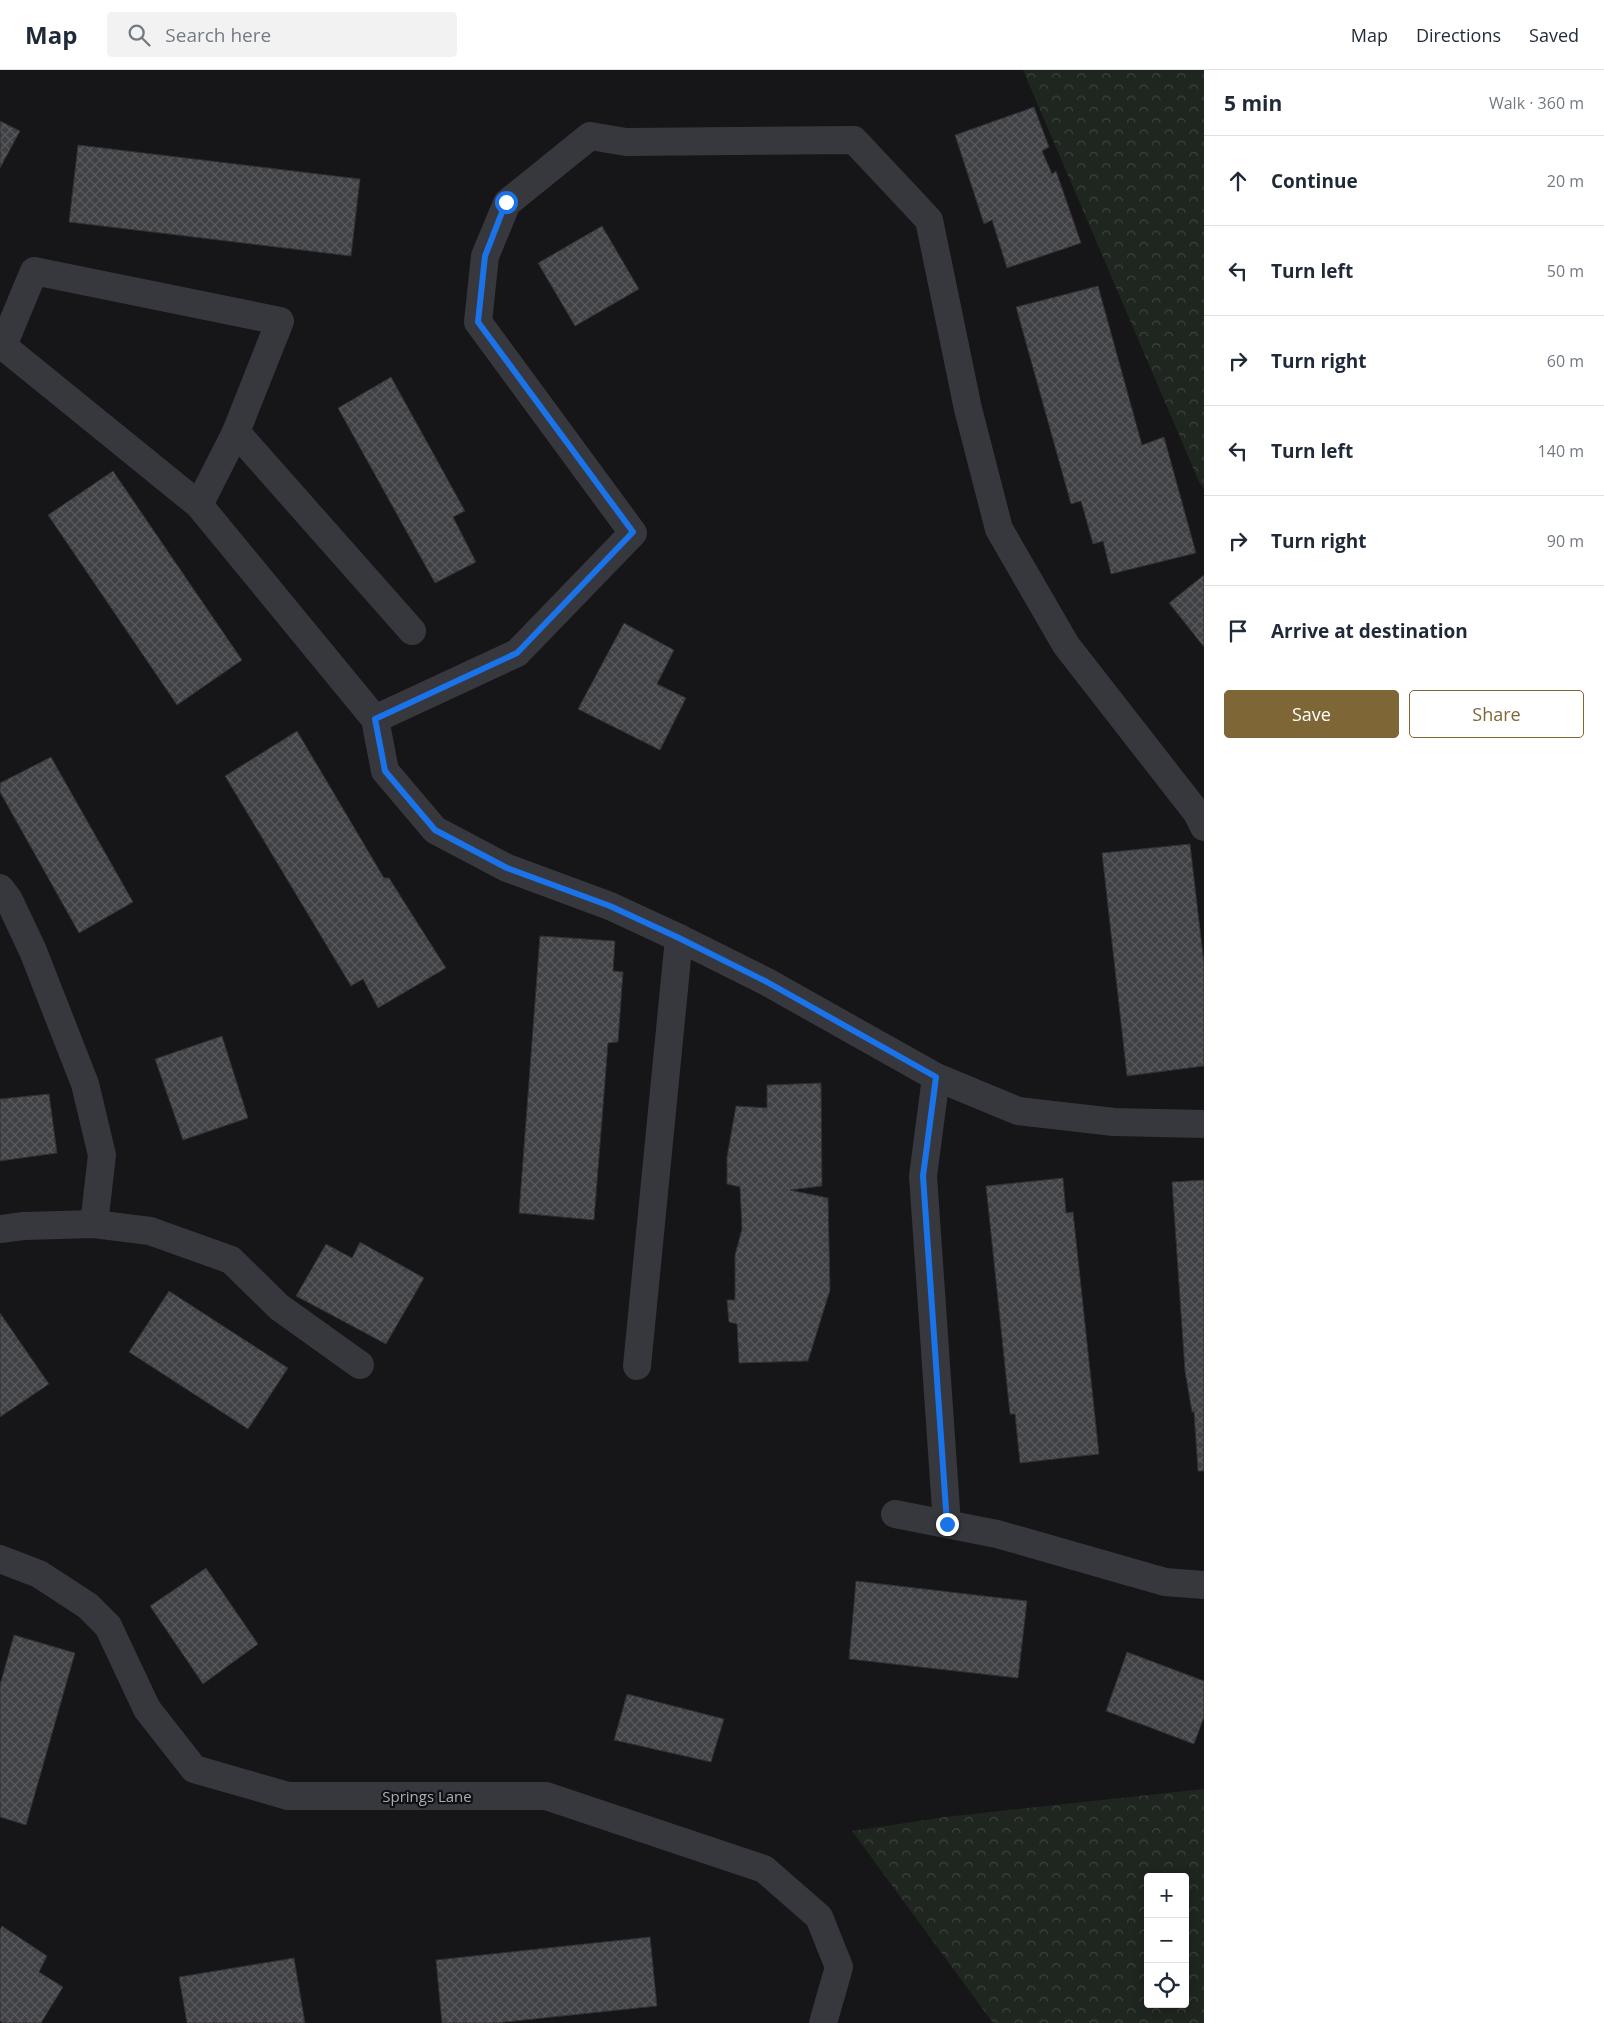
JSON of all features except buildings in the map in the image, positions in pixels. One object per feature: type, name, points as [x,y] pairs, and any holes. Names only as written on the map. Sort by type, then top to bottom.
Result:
[{"type":"street","points":[[375,719],[517,653],[633,532],[478,322],[485,256],[506,202],[590,136],[626,142],[854,140],[929,220],[968,409],[999,528],[1066,644],[1197,813],[1204,827]]},
{"type":"street","points":[[199,505],[236,432],[280,322],[34,271],[1,345],[199,505],[375,719],[385,771],[435,830],[507,868],[610,906],[679,938],[767,982],[936,1077],[1018,1111],[1114,1122],[1204,1124]]},
{"type":"street","points":[[236,432],[412,631]]},
{"type":"street","points":[[0,888],[10,900],[33,951],[85,1084],[102,1155],[94,1224]]},
{"type":"street","points":[[637,1366],[679,938]]},
{"type":"street","points":[[936,1077],[923,1176],[947,1524]]},
{"type":"street","points":[[0,1229],[24,1226],[94,1224],[150,1231],[231,1260],[279,1307],[360,1365]]},
{"type":"street","points":[[895,1514],[997,1534],[1165,1582],[1204,1585]]},
{"type":"street","name":"Springs Lane","points":[[0,1559],[39,1574],[88,1606],[108,1626],[147,1709],[194,1769],[288,1796],[546,1796],[764,1869],[819,1917],[839,1967],[823,2023]]},
{"type":"green space","points":[[1023,70],[1204,70],[1204,489],[1200,484]]},
{"type":"green space","points":[[1204,1789],[1204,2023],[993,2023],[852,1831],[945,1817]]},
{"type":"route","points":[[506,202],[485,256],[478,322],[633,532],[517,653],[375,719],[385,771],[435,830],[507,868],[610,906],[679,938],[767,982],[936,1077],[923,1176],[947,1524]]}]
